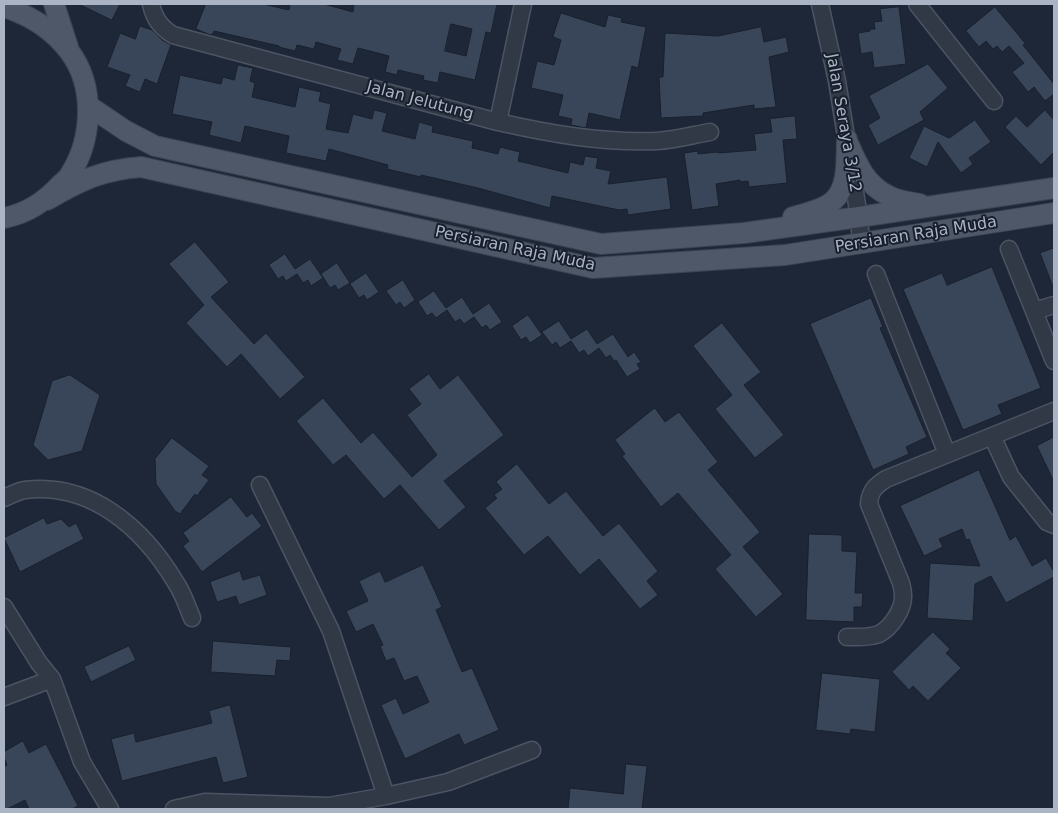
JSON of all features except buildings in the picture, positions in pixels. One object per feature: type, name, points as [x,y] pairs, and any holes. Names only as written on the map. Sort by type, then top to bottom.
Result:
[{"type":"main road","points":[[47,200],[71,174],[86,141],[89,106],[83,77],[69,51],[54,4]]},
{"type":"main road","points":[[4,8],[41,23],[69,51]]},
{"type":"main road","name":"Persiaran Raja Muda","points":[[89,106],[126,131],[155,146],[601,244],[744,232],[859,218],[1054,188]]},
{"type":"main road","points":[[847,139],[860,170],[869,183],[889,196],[930,207]]},
{"type":"main road","points":[[744,232],[823,207],[834,200],[840,192],[844,178],[847,139]]},
{"type":"main road","name":"Persiaran Raja Muda","points":[[4,218],[20,214],[93,176],[116,169],[142,167],[593,268],[785,255],[1054,213]]},
{"type":"street","name":"Jalan Jelutung","points":[[151,4],[152,13],[158,22],[173,35],[498,122],[551,134],[606,141],[659,141],[710,132]]},
{"type":"street","points":[[498,122],[523,4]]},
{"type":"street","name":"Jalan Seraya 3/12","points":[[820,4],[837,80],[859,218],[861,243]]},
{"type":"street","points":[[917,4],[994,102]]},
{"type":"street","points":[[1009,249],[1054,361]]},
{"type":"street","points":[[876,274],[947,454]]},
{"type":"street","points":[[1034,311],[1054,305]]},
{"type":"street","points":[[847,637],[871,636],[887,629],[900,612],[903,601],[901,583],[869,504],[870,496],[875,486],[886,479],[1054,411]]},
{"type":"street","points":[[992,436],[1011,477],[1047,522],[1054,525]]},
{"type":"street","points":[[260,485],[331,631],[386,796]]},
{"type":"street","points":[[4,498],[24,490],[61,490],[96,502],[126,521],[151,547],[177,583],[192,618]]},
{"type":"street","points":[[4,606],[39,663],[52,679],[82,762],[110,809]]},
{"type":"street","points":[[4,697],[52,679]]},
{"type":"street","points":[[174,809],[206,802],[329,806],[448,782],[532,750]]}]
